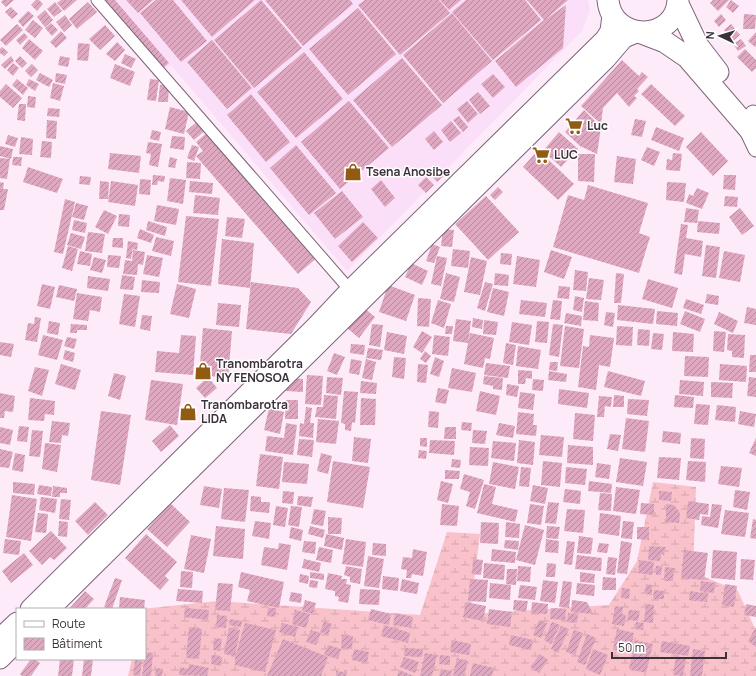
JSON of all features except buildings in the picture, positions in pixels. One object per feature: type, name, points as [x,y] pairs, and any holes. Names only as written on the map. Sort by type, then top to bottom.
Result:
[{"type":"main road","points":[[639,32],[650,32],[659,29],[668,22],[674,14],[678,2]]},
{"type":"main road","points":[[678,2],[698,46],[753,121]]},
{"type":"main road","points":[[610,8],[624,27],[665,42],[687,57],[753,121]]},
{"type":"street","points":[[97,0],[350,290]]},
{"type":"street","points":[[31,608],[605,38],[610,31],[610,8]]},
{"type":"street","points":[[51,608],[595,70],[624,38],[639,32]]},
{"type":"street","points":[[753,121],[756,149]]},
{"type":"street","points":[[0,638],[16,623]]},
{"type":"street","points":[[0,658],[16,643]]},
{"type":"shaded area","name":"Tsena Anosibe","points":[[100,0],[588,0],[590,11],[582,31],[347,271],[171,65],[162,72]]},
{"type":"green space","points":[[653,482],[696,487],[693,572],[738,591],[756,631],[756,676],[128,676],[132,660],[146,660],[146,608],[218,601],[420,615],[447,532],[480,534],[470,614],[609,605],[637,561]]},
{"type":"place","name":"Luc","points":[[574,126]]},
{"type":"place","name":"LUC","points":[[541,155]]},
{"type":"place","name":"Tsena Anosibe","points":[[353,172]]},
{"type":"place","name":"Tranombarotra NY FENOSOA","points":[[203,371]]},
{"type":"place","name":"Tranombarotra LIDA","points":[[188,412]]}]
